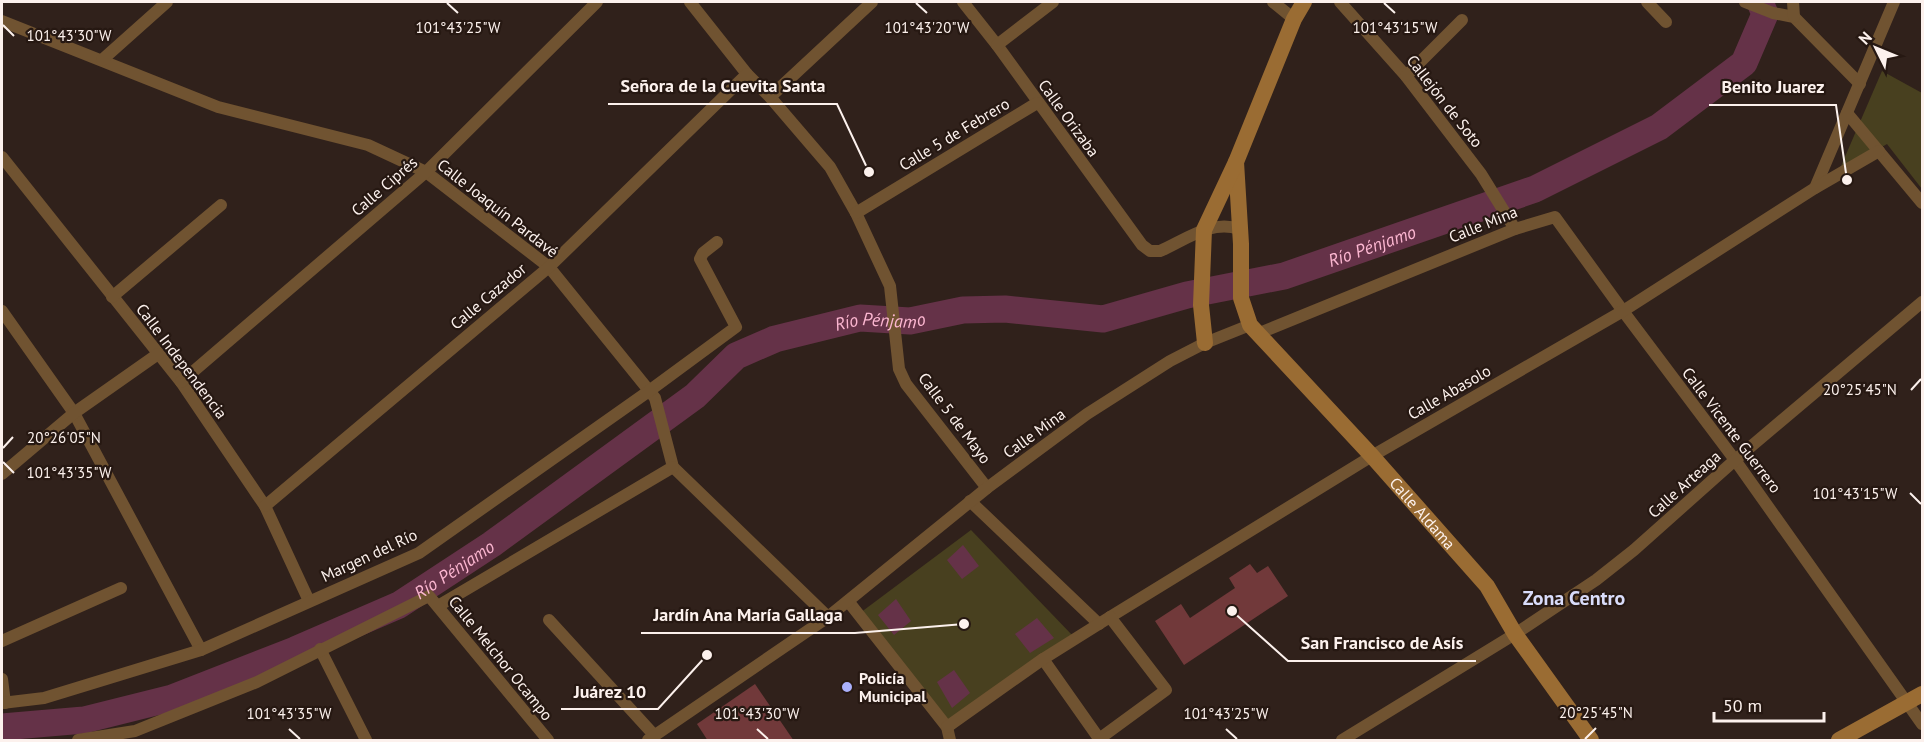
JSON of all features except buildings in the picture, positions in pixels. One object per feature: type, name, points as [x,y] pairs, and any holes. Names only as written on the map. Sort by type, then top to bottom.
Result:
[{"type":"street","points":[[102,60],[167,2]]},
{"type":"street","name":"Calle Ciprés","points":[[181,382],[426,172],[597,2]]},
{"type":"street","name":"Calle 5 de Mayo","points":[[690,2],[747,74],[830,167],[856,213],[890,286],[899,369],[906,384],[987,488]]},
{"type":"street","points":[[770,98],[872,2]]},
{"type":"street","name":"Calle Orizaba","points":[[963,2],[997,45],[1142,245],[1150,251],[1160,251],[1204,230]]},
{"type":"street","points":[[997,45],[1053,2]]},
{"type":"street","points":[[1273,2],[1294,18]]},
{"type":"street","points":[[1204,343],[1201,304],[1204,230],[1236,162],[1294,18],[1304,2]]},
{"type":"street","name":"Callejón de Soto","points":[[1340,2],[1406,76],[1481,174],[1515,229]]},
{"type":"street","points":[[1647,2],[1666,22]]},
{"type":"street","points":[[1745,2],[1773,13],[1794,17],[1860,84]]},
{"type":"street","points":[[1794,2],[1794,17]]},
{"type":"street","points":[[1815,188],[1894,2]]},
{"type":"street","points":[[1406,76],[1462,20]]},
{"type":"street","name":"Calle Joaquín Pardavé","points":[[2,21],[218,107],[368,144],[426,172],[549,267],[652,394],[664,429],[673,467]]},
{"type":"street","name":"Calle Cazador","points":[[265,506],[549,267],[747,74]]},
{"type":"street","name":"Calle 5 de Febrero","points":[[856,213],[1037,103]]},
{"type":"street","points":[[1847,113],[1923,203]]},
{"type":"street","name":"Calle Abasolo","points":[[948,737],[1043,659],[1372,456],[1623,311],[1815,188],[1879,151]]},
{"type":"street","name":"Calle Independencia","points":[[2,157],[181,382],[265,506],[309,601]]},
{"type":"street","name":"Calle Aldama","points":[[1236,162],[1241,298],[1253,330],[1372,456],[1487,586],[1515,634],[1591,741]]},
{"type":"street","points":[[112,297],[221,205]]},
{"type":"street","name":"Calle Vicente Guerrero","points":[[1555,217],[1735,460],[1923,724]]},
{"type":"street","name":"Calle Mina","points":[[651,738],[828,617],[987,488],[1087,414],[1170,361],[1204,343],[1253,330],[1515,229],[1555,217]]},
{"type":"street","points":[[1204,230],[1228,225],[1240,237]]},
{"type":"street","name":"Margen del Río","points":[[3,703],[44,698],[201,650],[419,553],[652,394],[736,327],[700,259],[717,242]]},
{"type":"street","name":"Calle Arteaga","points":[[1342,741],[1515,634],[1596,580],[1923,302]]},
{"type":"street","points":[[2,311],[74,413],[201,650]]},
{"type":"street","points":[[2,474],[74,413],[159,354]]},
{"type":"street","points":[[438,606],[673,467],[828,617]]},
{"type":"street","points":[[970,501],[1104,621],[1166,690],[1100,740],[1043,659]]},
{"type":"street","points":[[2,641],[121,588]]},
{"type":"street","name":"Calle Melchor Ocampo","points":[[320,649],[429,596],[548,741]]},
{"type":"street","points":[[848,601],[948,737]]},
{"type":"street","points":[[549,620],[651,738]]},
{"type":"street","points":[[78,741],[135,731],[257,682],[320,649],[366,741]]},
{"type":"street","points":[[2,679],[3,703]]},
{"type":"street","points":[[1839,741],[1923,694]]},
{"type":"shaded area","points":[[1882,71],[1922,93],[1922,189],[1887,144],[1838,173]]},
{"type":"shaded area","points":[[971,530],[1073,636],[950,723],[860,613]]},
{"type":"shaded area","points":[[963,545],[979,566],[962,579],[947,560]]},
{"type":"shaded area","points":[[896,599],[911,621],[894,635],[878,615]]},
{"type":"shaded area","points":[[1037,618],[1054,638],[1030,653],[1015,634]]},
{"type":"shaded area","points":[[954,670],[970,693],[952,708],[937,682]]},
{"type":"waterway","name":"Río Pénjamo","points":[[2,727],[84,720],[172,698],[295,650],[399,605],[492,544],[695,396],[736,356],[775,339],[860,318],[910,321],[963,310],[1005,309],[1103,319],[1187,295],[1284,276],[1535,189],[1659,127],[1744,63],[1765,14],[1760,2]]},
{"type":"place","name":"Señora de la Cuevita Santa","points":[[869,172]]},
{"type":"place","name":"Benito Juarez","points":[[1847,180]]},
{"type":"place","name":"San Francisco de Asís","points":[[1232,611]]},
{"type":"place","name":"Jardín Ana María Gallaga","points":[[964,624]]},
{"type":"place","name":"Juárez 10","points":[[707,655]]},
{"type":"place","name":"Policía Municipal","points":[[847,687]]},
{"type":"district","name":"Zona Centro","points":[[1574,598]]}]
